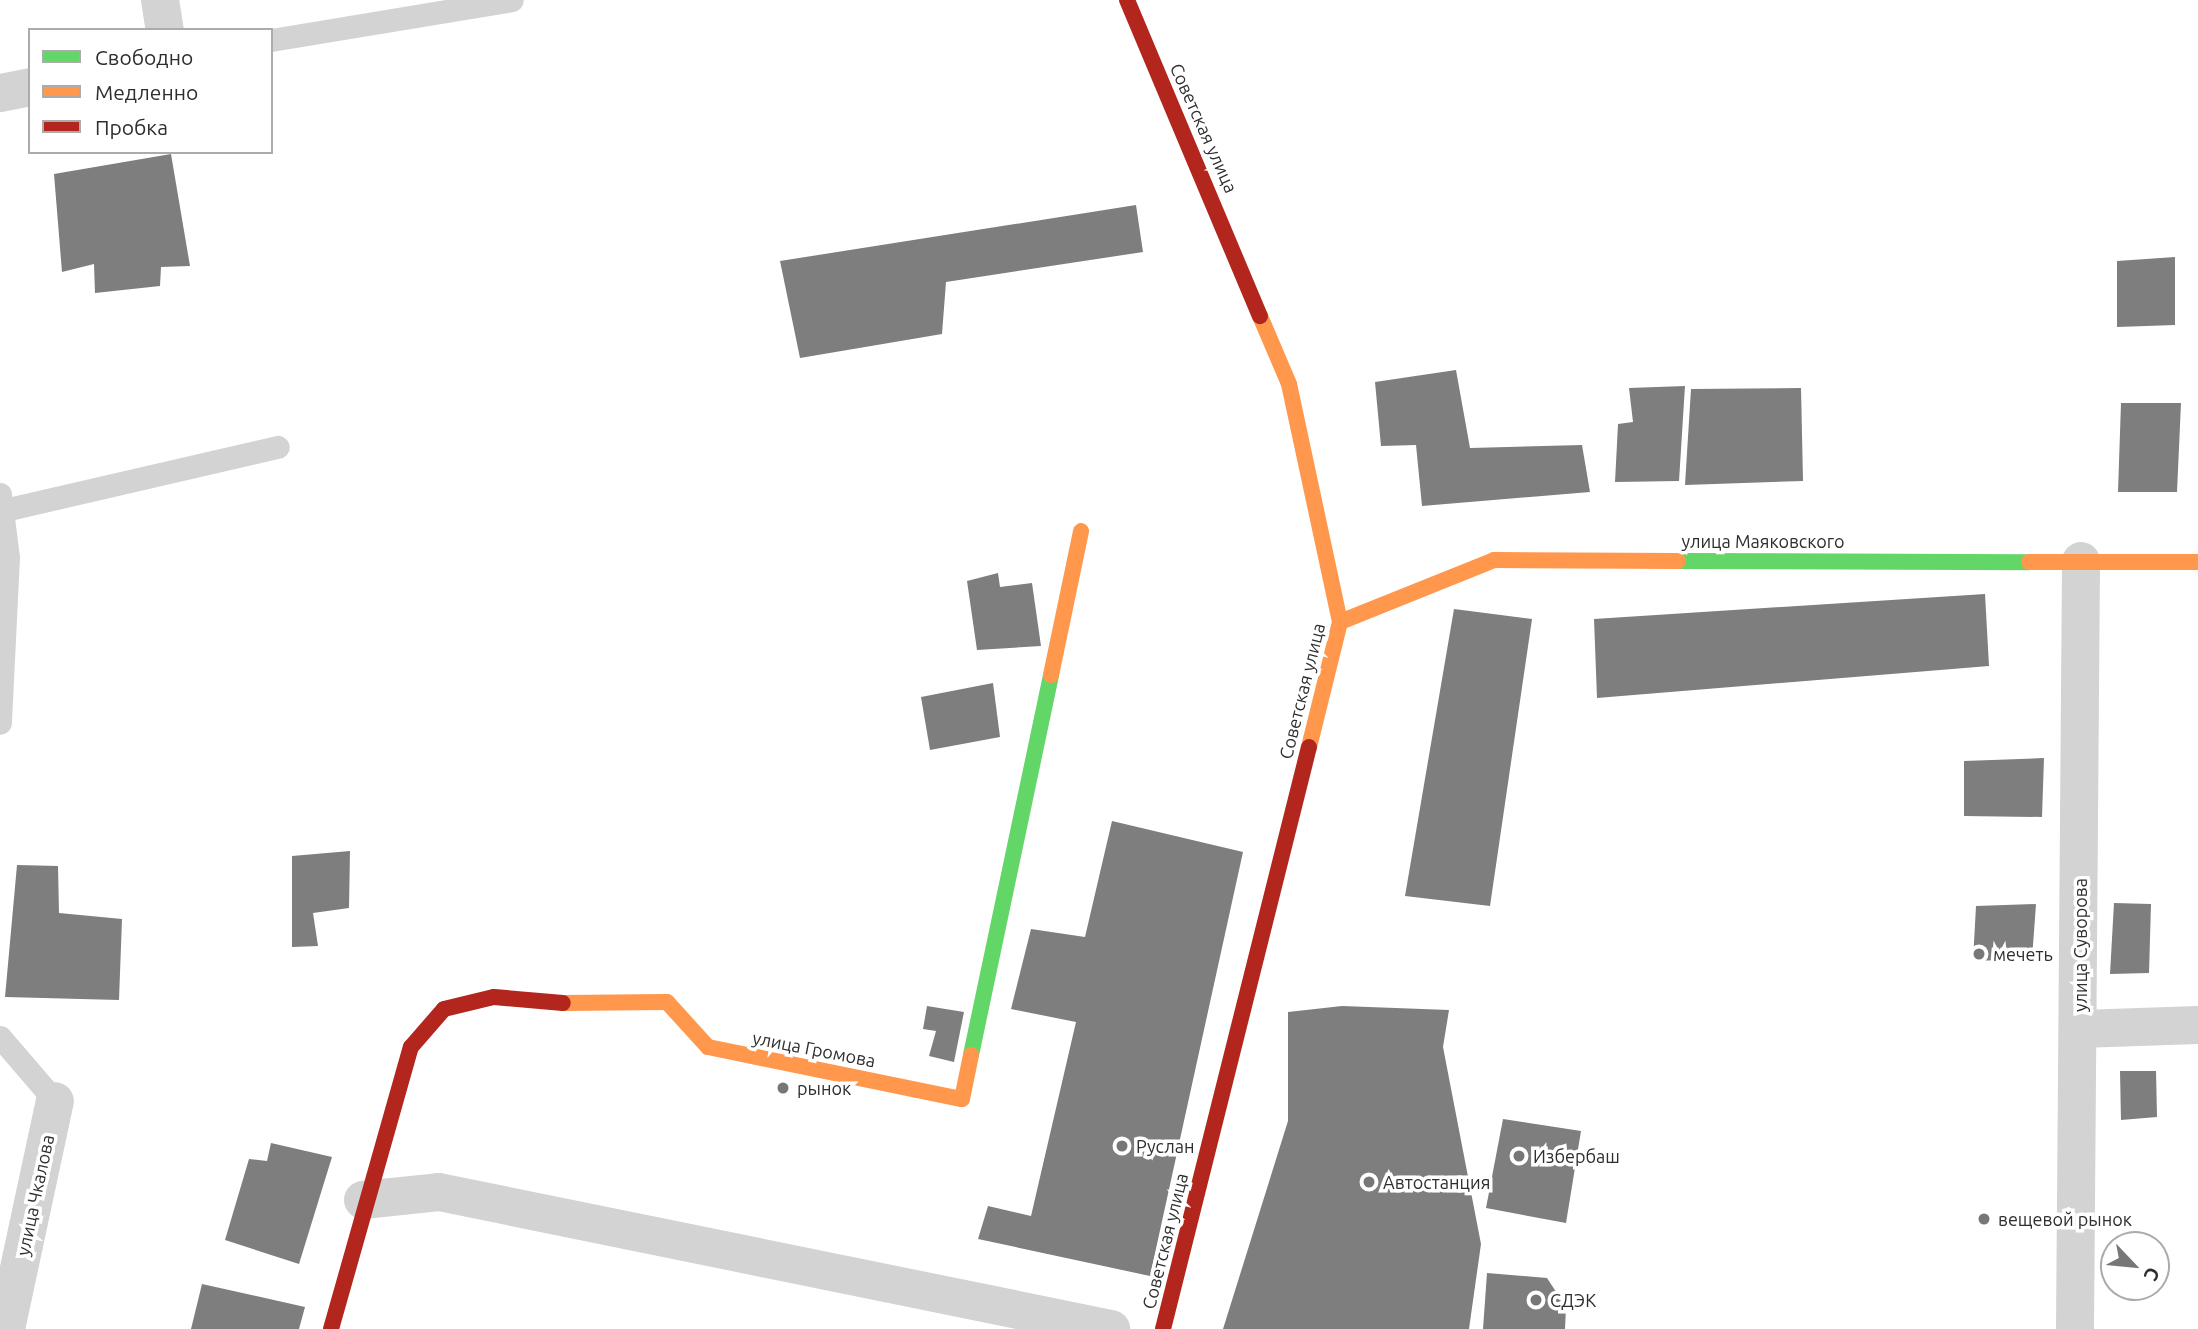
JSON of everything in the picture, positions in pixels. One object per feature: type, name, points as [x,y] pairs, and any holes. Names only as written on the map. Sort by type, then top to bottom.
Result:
[{"type":"street","points":[[160,0],[165,28]]},
{"type":"street","name":"Советская улица","points":[[1127,0],[1289,384],[1340,621],[1163,1329]]},
{"type":"street","points":[[0,93],[28,87]]},
{"type":"street","name":"улица Громова","points":[[331,1329],[363,1200],[411,1047],[444,1009],[494,997],[600,1006],[667,1002],[708,1047],[962,1098],[1080,531]]},
{"type":"street","name":"улица Маяковского","points":[[1340,621],[1494,560],[2198,562]]},
{"type":"street","name":"улица Суворова","points":[[2075,1329],[2080,1029],[2081,561]]},
{"type":"street","points":[[2080,1029],[2198,1026]]},
{"type":"street","name":"улица Чкалова","points":[[6,1329],[55,1101]]},
{"type":"street","points":[[363,1200],[439,1192],[1111,1329]]},
{"type":"lane","points":[[273,40],[512,0]]},
{"type":"lane","points":[[0,723],[8,557],[1,505],[278,447]]},
{"type":"lane","points":[[0,1037],[55,1101]]},
{"type":"building","points":[[171,154],[190,266],[161,267],[160,286],[95,293],[94,264],[62,272],[54,174]]},
{"type":"building","points":[[1136,205],[1143,252],[946,282],[942,334],[800,358],[780,261]]},
{"type":"building","points":[[2175,257],[2175,325],[2117,327],[2117,261]]},
{"type":"building","points":[[1456,370],[1470,448],[1582,445],[1590,492],[1422,506],[1416,445],[1381,446],[1375,382]]},
{"type":"building","points":[[1685,386],[1679,481],[1615,482],[1618,424],[1633,422],[1629,388]]},
{"type":"building","points":[[1801,388],[1803,481],[1685,485],[1691,389]]},
{"type":"building","points":[[2121,403],[2181,403],[2177,492],[2118,492]]},
{"type":"building","points":[[998,573],[1000,587],[1032,583],[1041,646],[977,650],[967,581]]},
{"type":"building","points":[[1985,594],[1989,666],[1597,698],[1594,619]]},
{"type":"building","points":[[1454,609],[1532,619],[1490,906],[1405,896]]},
{"type":"building","points":[[993,683],[1000,737],[930,750],[921,697]]},
{"type":"building","points":[[2044,758],[2042,817],[1964,816],[1964,761]]},
{"type":"building","points":[[1112,821],[1243,852],[1150,1276],[978,1239],[988,1206],[1031,1216],[1076,1022],[1011,1009],[1031,929],[1085,937]]},
{"type":"building","points":[[350,851],[349,908],[313,913],[318,946],[292,947],[292,856]]},
{"type":"building","points":[[17,865],[58,866],[59,913],[122,919],[119,1000],[5,997]]},
{"type":"building","points":[[2114,903],[2151,904],[2149,973],[2110,974]]},
{"type":"building","points":[[2036,904],[2032,959],[1973,961],[1976,906]]},
{"type":"building","points":[[927,1006],[964,1012],[954,1062],[929,1056],[936,1031],[923,1029]]},
{"type":"building","name":"Автостанция","points":[[1342,1006],[1449,1010],[1443,1047],[1481,1244],[1469,1329],[1223,1329],[1288,1121],[1288,1012]]},
{"type":"building","points":[[2120,1071],[2156,1071],[2157,1117],[2121,1120]]},
{"type":"building","points":[[1503,1119],[1581,1131],[1566,1223],[1486,1208]]},
{"type":"building","points":[[271,1143],[332,1157],[299,1264],[225,1240],[249,1159],[267,1161]]},
{"type":"building","points":[[1487,1273],[1547,1278],[1566,1307],[1565,1329],[1483,1329]]},
{"type":"building","points":[[202,1284],[305,1307],[299,1329],[191,1329]]},
{"type":"traffic: fast","points":[[1678,561],[2029,562]]},
{"type":"traffic: fast","points":[[971,1055],[1051,675]]},
{"type":"traffic: slow","points":[[1260,316],[1289,384],[1340,622],[1309,747]]},
{"type":"traffic: slow","points":[[1051,675],[1081,531]]},
{"type":"traffic: slow","points":[[1340,622],[1494,560],[1678,561]]},
{"type":"traffic: slow","points":[[2029,562],[2198,562]]},
{"type":"traffic: slow","points":[[563,1003],[667,1002],[708,1047],[962,1099],[971,1055]]},
{"type":"traffic: jam","points":[[1127,0],[1260,316]]},
{"type":"traffic: jam","points":[[1163,1329],[1309,747]]},
{"type":"traffic: jam","points":[[331,1329],[411,1047],[444,1009],[494,997],[563,1003]]},
{"type":"place","name":"мечеть","points":[[1979,954]]},
{"type":"place","name":"рынок","points":[[783,1088]]},
{"type":"place","name":"Руслан","points":[[1122,1146]]},
{"type":"place","name":"Избербаш","points":[[1519,1156]]},
{"type":"place","name":"Автостанция","points":[[1369,1182]]},
{"type":"place","name":"вещевой рынок","points":[[1984,1219]]},
{"type":"place","name":"СДЭК","points":[[1536,1300]]}]
